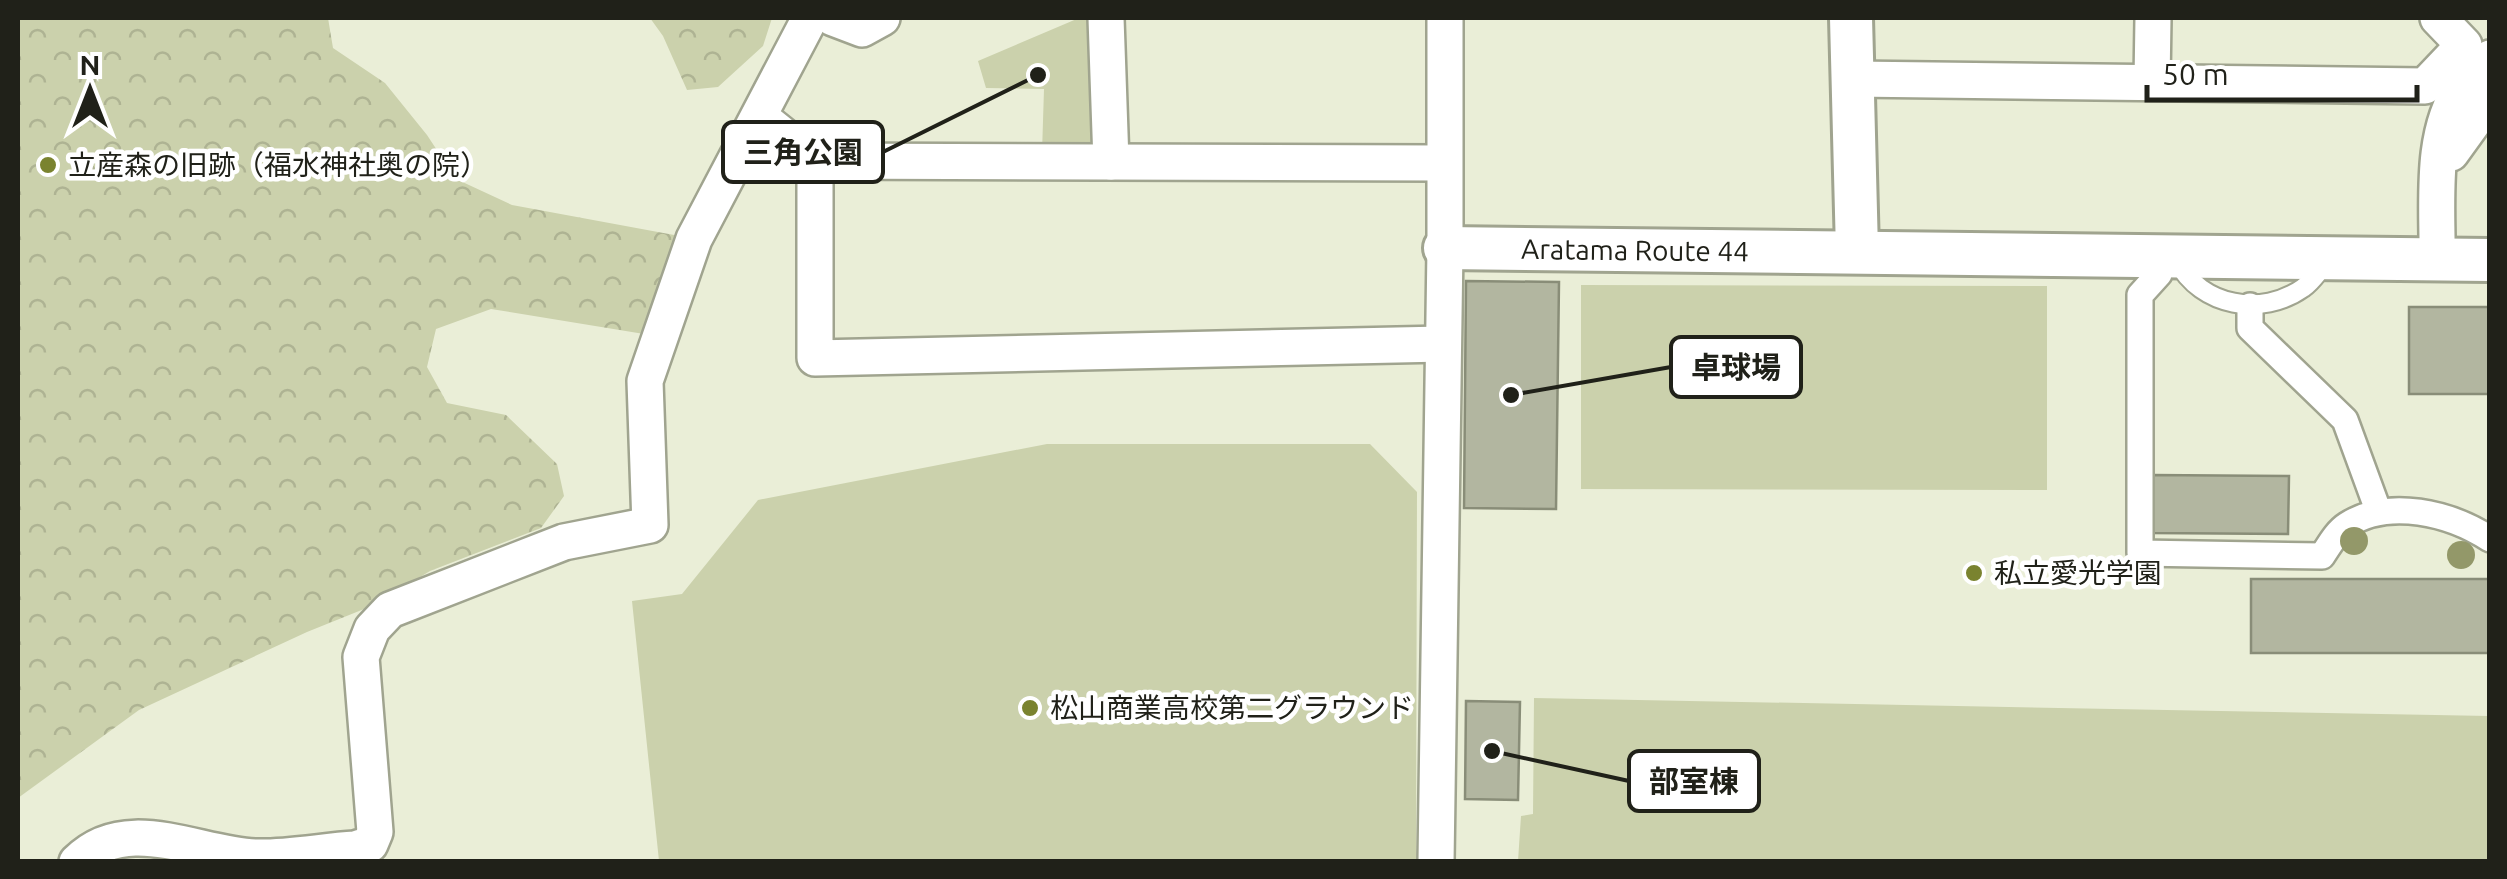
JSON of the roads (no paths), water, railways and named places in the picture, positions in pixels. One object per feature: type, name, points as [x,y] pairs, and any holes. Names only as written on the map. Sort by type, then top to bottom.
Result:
[{"type":"street","points":[[77,862],[90,849],[110,840],[136,838],[258,857],[355,849],[370,844],[375,832],[361,657],[372,629],[390,610],[564,542],[650,525],[645,381],[694,240],[810,18]]},
{"type":"street","points":[[834,18],[862,29],[882,18]]},
{"type":"street","points":[[1106,18],[1110,162]]},
{"type":"street","points":[[1436,862],[1445,248],[1444,18]]},
{"type":"street","points":[[1851,18],[1857,251]]},
{"type":"street","points":[[2152,82],[2153,18]]},
{"type":"street","points":[[1853,79],[2425,86],[2464,44],[2438,18]]},
{"type":"street","points":[[2437,259],[2438,170],[2444,129],[2461,88],[2490,58]]},
{"type":"street","points":[[2438,170],[2490,99]]},
{"type":"street","points":[[760,117],[816,161],[1442,163]]},
{"type":"street","points":[[816,161],[816,358],[1443,344]]},
{"type":"street","name":"Aratama Route 44","points":[[1445,248],[2490,260]]},
{"type":"street","points":[[2167,255],[2159,274],[2140,295],[2140,553],[2322,556],[2343,527],[2378,510],[2420,512],[2460,524],[2490,539]]},
{"type":"street","points":[[2250,306],[2250,328],[2345,420],[2378,510]]},
{"type":"lane","points":[[2167,255],[2200,289],[2224,301],[2250,306],[2279,301],[2305,287],[2327,258]]},
{"type":"place","name":"三角公園","points":[[1038,75]]},
{"type":"place","name":"立産森の旧跡（福水神社奥の院）","points":[[48,165]]},
{"type":"place","name":"卓球場","points":[[1511,395]]},
{"type":"place","name":"私立愛光学園","points":[[1974,573]]},
{"type":"place","name":"松山商業高校第二グラウンド","points":[[1030,708]]},
{"type":"place","name":"部室棟","points":[[1492,751]]}]
